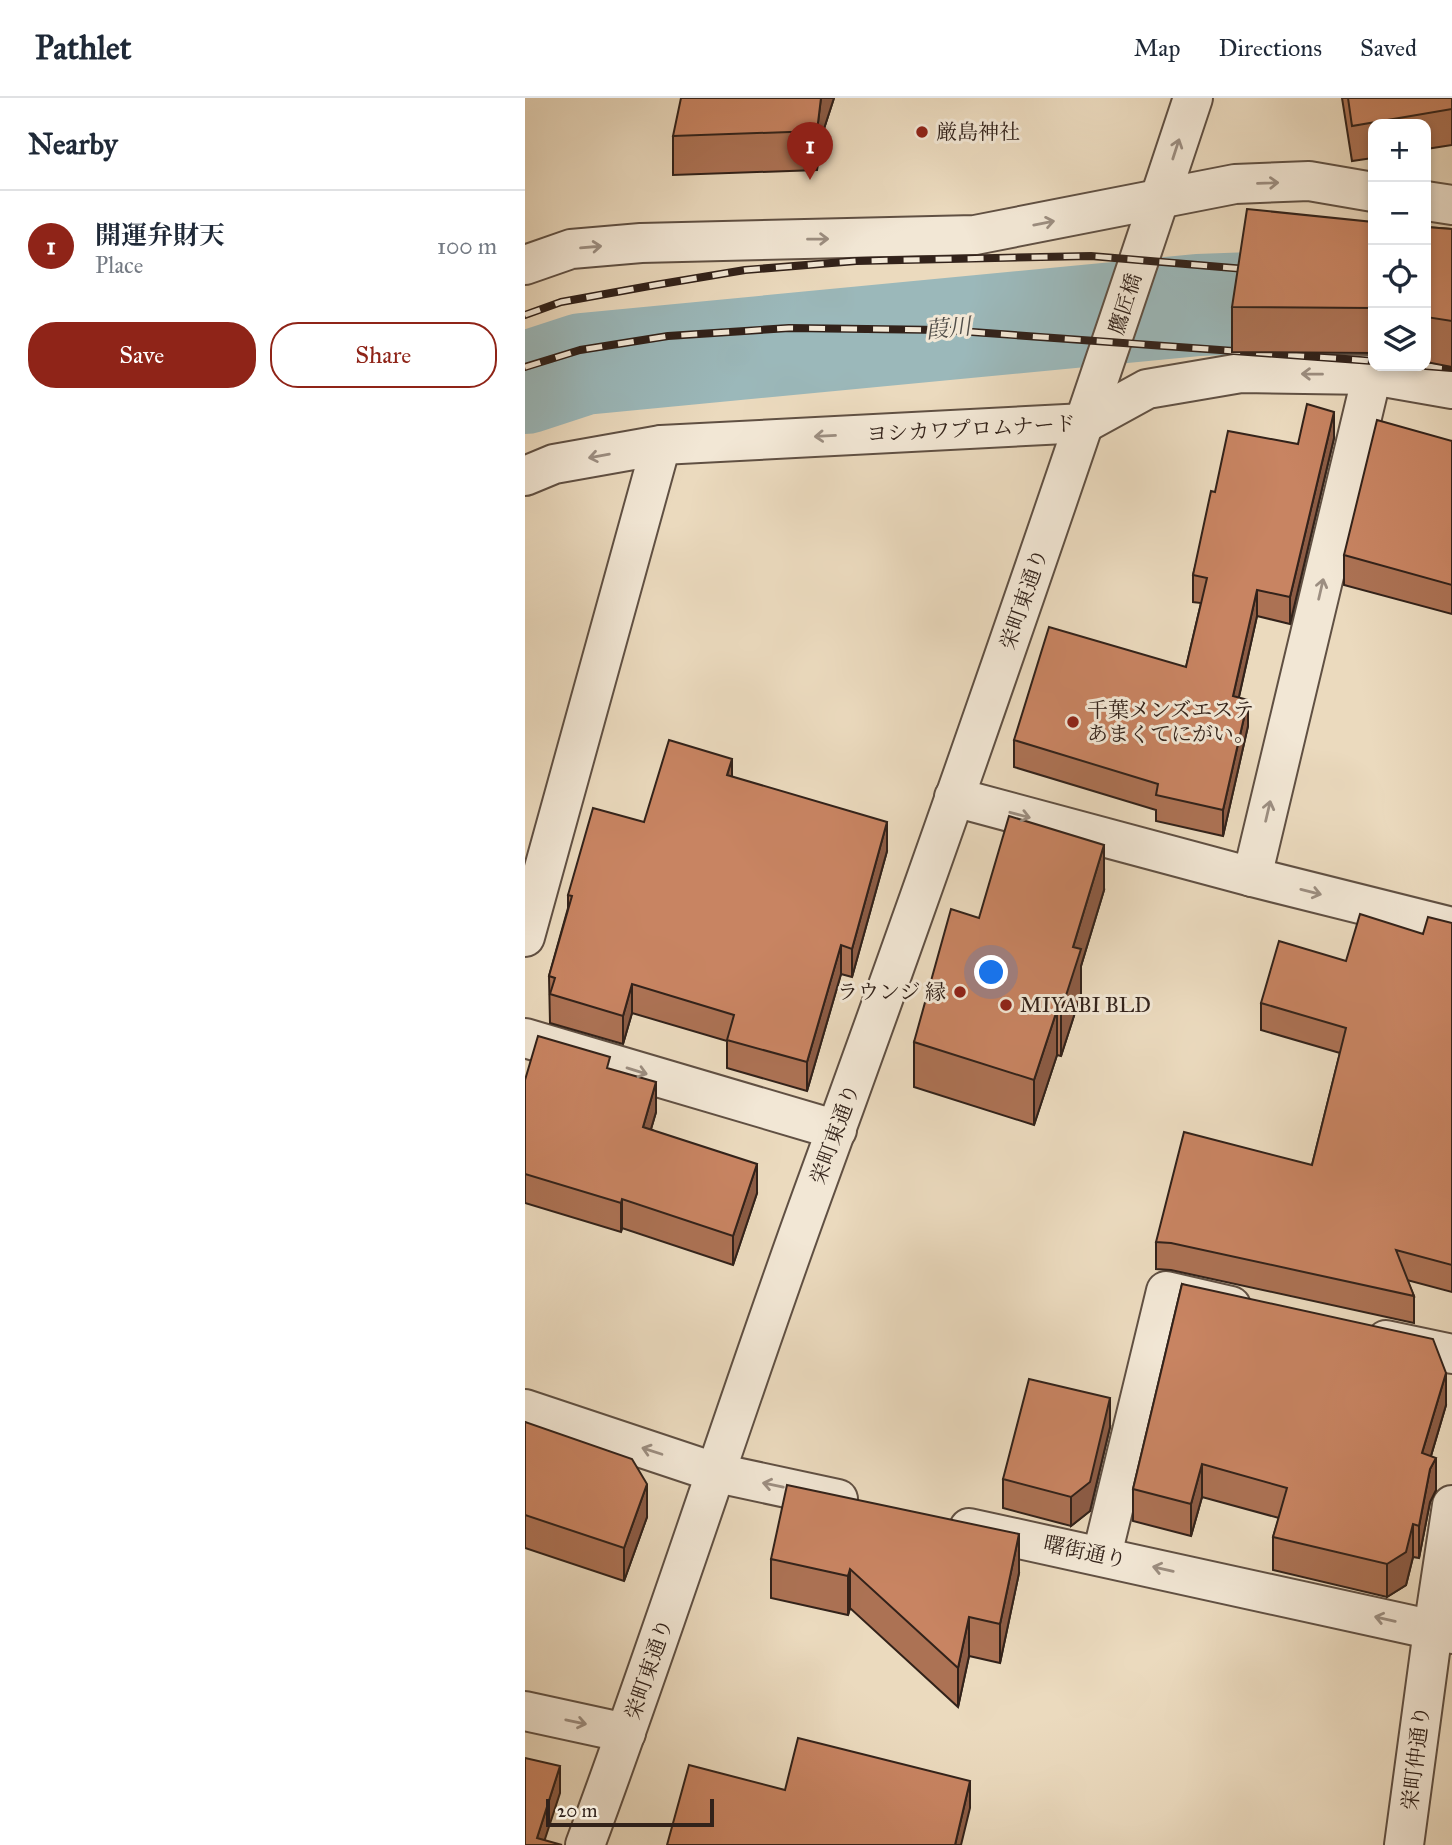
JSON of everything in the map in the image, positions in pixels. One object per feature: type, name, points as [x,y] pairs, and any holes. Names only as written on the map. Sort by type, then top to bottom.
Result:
[{"type":"street","name":"鷹匠橋","points":[[1086,423],[1193,98]]},
{"type":"street","points":[[525,265],[571,249],[641,243],[975,236],[1235,184],[1309,181],[1368,191]]},
{"type":"street","points":[[1431,202],[1452,205]]},
{"type":"street","name":"ヨシカワプロムナード","points":[[525,476],[554,464],[661,445],[1086,423],[1147,389],[1241,373],[1373,374],[1452,389]]},
{"type":"street","points":[[1252,877],[1373,374]]},
{"type":"street","name":"栄町東通り","points":[[585,1845],[1086,423]]},
{"type":"street","points":[[525,937],[661,445]]},
{"type":"street","points":[[954,797],[1252,877],[1452,927]]},
{"type":"street","points":[[525,1038],[837,1130]]},
{"type":"street","points":[[1102,1555],[1166,1291],[1262,1312]]},
{"type":"street","points":[[1357,1333],[1452,1354]]},
{"type":"street","points":[[525,1409],[717,1473],[867,1506]]},
{"type":"street","name":"栄町仲通り","points":[[1404,1845],[1442,1632],[1452,1505]]},
{"type":"street","name":"曙街通り","points":[[935,1520],[1442,1632]]},
{"type":"street","points":[[525,1711],[626,1733]]},
{"type":"building","points":[[681,98],[821,98],[817,131],[673,136]]},
{"type":"building","points":[[1348,98],[1452,98],[1452,109],[1393,119],[1368,119],[1368,123],[1352,126]]},
{"type":"building","points":[[1247,209],[1368,221],[1368,308],[1232,307]]},
{"type":"building","points":[[1431,227],[1452,229],[1452,321],[1431,318]]},
{"type":"building","points":[[1307,404],[1334,412],[1290,597],[1257,590],[1233,696],[1248,700],[1223,810],[1156,795],[1158,784],[1014,740],[1049,627],[1186,667],[1207,578],[1193,575],[1211,491],[1215,492],[1228,431],[1298,444]]},
{"type":"building","points":[[1377,420],[1452,441],[1452,585],[1344,555]]},
{"type":"building","points":[[669,740],[732,759],[727,775],[887,822],[852,949],[841,945],[807,1062],[727,1040],[734,1015],[632,984],[623,1016],[550,994],[555,978],[549,976],[572,896],[568,895],[593,808],[644,822]]},
{"type":"building","points":[[1009,816],[1104,845],[1073,947],[1081,949],[1061,1011],[1057,1010],[1034,1080],[914,1042],[951,909],[979,918]]},
{"type":"building","points":[[1360,914],[1423,934],[1428,917],[1452,923],[1452,1265],[1396,1250],[1414,1296],[1156,1242],[1184,1132],[1312,1165],[1346,1028],[1261,1003],[1279,941],[1346,961]]},
{"type":"building","points":[[538,1036],[610,1057],[607,1068],[656,1082],[643,1127],[757,1164],[733,1236],[622,1199],[621,1203],[525,1174],[525,1080]]},
{"type":"building","points":[[1182,1284],[1433,1339],[1446,1373],[1422,1453],[1436,1458],[1430,1469],[1419,1526],[1413,1524],[1406,1552],[1387,1564],[1273,1537],[1287,1488],[1202,1464],[1191,1504],[1133,1489]]},
{"type":"building","points":[[1029,1379],[1110,1398],[1090,1482],[1071,1497],[1003,1479]]},
{"type":"building","points":[[525,1422],[632,1459],[647,1484],[624,1548],[525,1515]]},
{"type":"building","points":[[787,1485],[1019,1534],[1000,1624],[969,1617],[958,1668],[850,1569],[848,1576],[771,1559]]},
{"type":"building","points":[[798,1738],[970,1781],[955,1845],[667,1845],[689,1765],[785,1790]]},
{"type":"building","points":[[525,1758],[560,1766],[537,1838],[562,1845],[525,1845]]},
{"type":"waterway","name":"葭川","points":[[525,383],[583,364],[1198,305],[1254,303],[1368,314]]},
{"type":"railway","points":[[525,315],[561,302],[745,270],[856,261],[1091,256],[1257,270]]},
{"type":"railway","points":[[525,367],[580,350],[668,336],[789,328],[944,330],[1368,361]]},
{"type":"railway","points":[[1431,366],[1452,368]]},
{"type":"place","name":"厳島神社","points":[[922,132]]},
{"type":"place","name":"開運弁財天","points":[[810,180]]},
{"type":"place","name":"千葉メンズエステ あまくてにがい。","points":[[1073,722]]},
{"type":"place","name":"ラウンジ 縁","points":[[960,992]]},
{"type":"place","name":"MIYABI BLD","points":[[1006,1005]]}]
